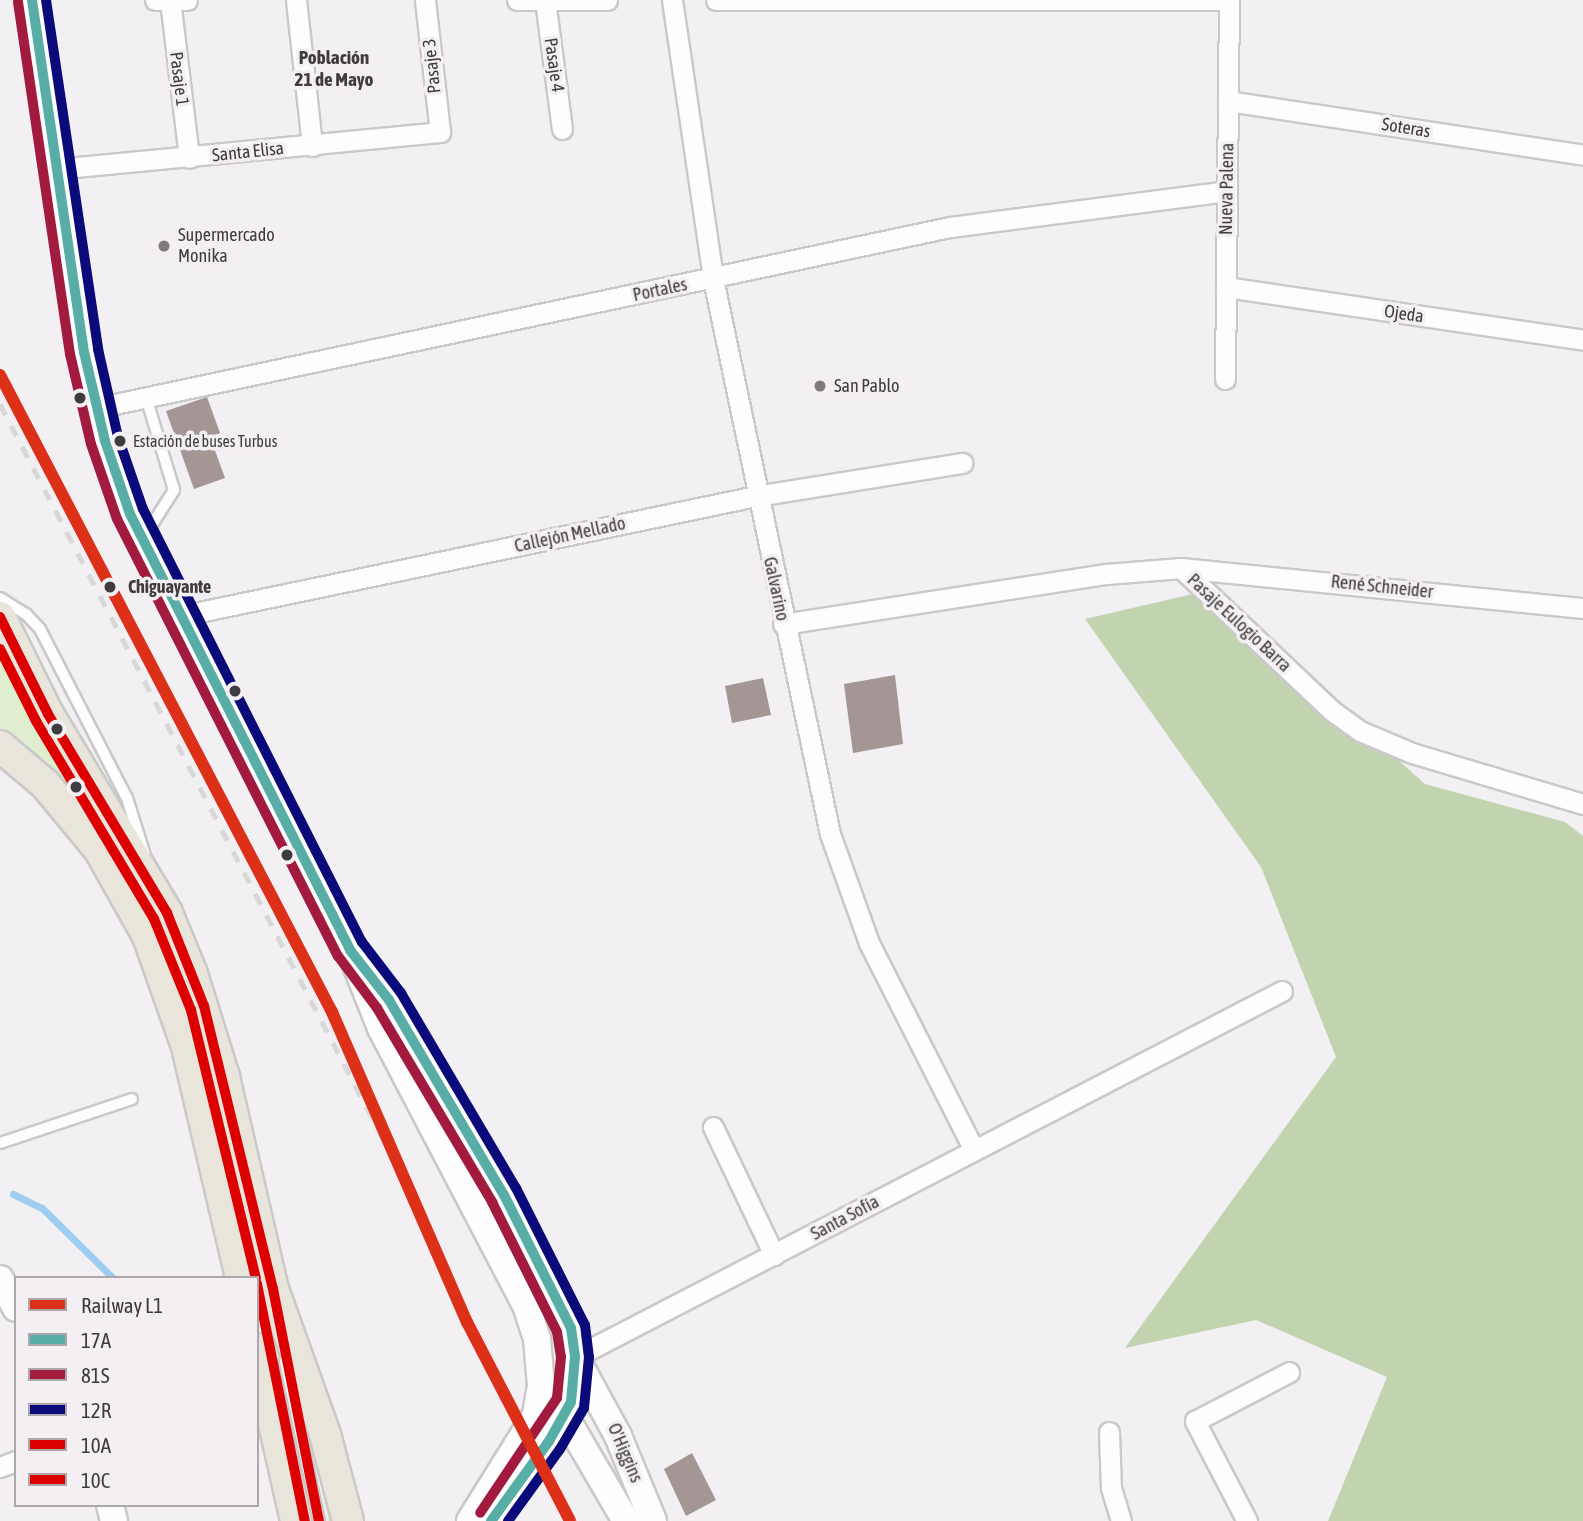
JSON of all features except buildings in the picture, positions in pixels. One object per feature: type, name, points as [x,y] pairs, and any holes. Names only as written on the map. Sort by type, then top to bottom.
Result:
[{"type":"main road","name":"O'Higgins","points":[[32,0],[56,169],[96,408],[142,541],[350,950],[381,1028],[526,1306],[537,1339],[541,1386]]},
{"type":"main road","points":[[0,617],[48,714],[154,890],[207,1017],[265,1296],[325,1434],[348,1521]]},
{"type":"main road","points":[[0,746],[45,784],[99,849],[148,936],[187,1047],[241,1276]]},
{"type":"main road","name":"O'Higgins","points":[[350,950],[389,1000],[526,1235],[571,1328],[575,1357],[601,1401],[653,1521]]},
{"type":"main road","points":[[0,1279],[14,1304]]},
{"type":"main road","points":[[503,1515],[570,1401],[575,1357]]},
{"type":"main road","points":[[259,1358],[296,1521]]},
{"type":"main road","points":[[470,1521],[526,1437],[541,1386],[570,1401],[601,1401]]},
{"type":"main road","name":"O'Higgins","points":[[570,1401],[626,1521]]},
{"type":"street","points":[[155,0],[187,0]]},
{"type":"street","name":"Pasaje 1","points":[[170,0],[189,158]]},
{"type":"street","points":[[296,0],[312,146]]},
{"type":"street","name":"Pasaje 3","points":[[425,0],[440,132]]},
{"type":"street","points":[[517,0],[607,0]]},
{"type":"street","name":"Pasaje 4","points":[[545,0],[562,129]]},
{"type":"street","name":"Galvarino","points":[[672,0],[713,279],[756,496],[825,815],[852,904],[974,1150]]},
{"type":"street","points":[[716,0],[1229,0]]},
{"type":"street","name":"Nueva Palena","points":[[1225,379],[1229,0]]},
{"type":"street","name":"Soteras","points":[[1228,101],[1583,155]]},
{"type":"street","name":"Santa Elisa","points":[[56,169],[440,132]]},
{"type":"street","name":"Portales","points":[[96,408],[950,227],[1227,191]]},
{"type":"street","name":"Ojeda","points":[[1226,287],[1583,340]]},
{"type":"street","name":"Callejón Mellado","points":[[180,616],[756,496],[962,463]]},
{"type":"street","name":"Pasaje Eulogio Barra","points":[[783,624],[1106,574],[1181,568],[1331,710],[1360,731],[1402,750],[1583,804]]},
{"type":"street","name":"René Schneider","points":[[1181,568],[1583,608]]},
{"type":"street","name":"Santa Sofía","points":[[575,1357],[1282,991]]},
{"type":"street","points":[[713,1126],[774,1255]]},
{"type":"street","points":[[1247,1521],[1195,1421],[1289,1372]]},
{"type":"street","points":[[1109,1432],[1111,1488],[1121,1521]]},
{"type":"lane","points":[[142,541],[174,490],[146,397]]},
{"type":"lane","points":[[0,598],[26,614],[40,629],[132,811],[154,890]]},
{"type":"lane","points":[[0,1143],[132,1099]]},
{"type":"lane","points":[[265,1296],[319,1521]]},
{"type":"green space","points":[[1210,590],[1425,784],[1565,822],[1583,836],[1583,1521],[1328,1521],[1387,1377],[1256,1320],[1125,1348],[1336,1057],[1261,867],[1085,619]]},
{"type":"green space","points":[[0,654],[30,715],[147,905],[69,794],[39,759],[0,730]]},
{"type":"green space","points":[[265,1318],[269,1319],[316,1521],[307,1521]]},
{"type":"green space","points":[[307,1419],[337,1521],[328,1521]]},
{"type":"waterway","points":[[13,1194],[42,1208],[111,1276]]},
{"type":"railway","points":[[0,404],[404,1179]]},
{"type":"rail line","name":"L1","points":[[0,375],[332,1012],[467,1322],[570,1521]]},
{"type":"transit line","name":"17A","points":[[32,0],[84,352],[105,441],[130,514],[350,950],[389,1000],[504,1195],[571,1328],[575,1357],[571,1402],[549,1441],[491,1521]]},
{"type":"transit line","name":"12R","points":[[46,0],[98,349],[118,437],[143,509],[362,942],[401,993],[516,1188],[585,1325],[589,1357],[584,1408],[560,1449],[508,1521]]},
{"type":"transit line","name":"81S","points":[[18,2],[70,354],[91,444],[117,519],[338,956],[377,1008],[492,1202],[557,1332],[561,1357],[557,1398],[480,1513]]},
{"type":"transit line","name":"10A","points":[[0,617],[48,714],[167,913],[204,1006],[273,1289],[319,1521]]},
{"type":"transit line","name":"10C","points":[[0,649],[36,721],[154,919],[191,1010],[256,1276]]},
{"type":"transit line","name":"10C","points":[[259,1294],[305,1521]]},
{"type":"place","name":"Supermercado Monika","points":[[164,246]]},
{"type":"place","name":"San Pablo","points":[[820,386]]},
{"type":"place","name":"Estación de buses Turbus","points":[[120,441]]},
{"type":"place","name":"Chiguayante","points":[[110,587]]},
{"type":"district","name":"Población 21 de Mayo","points":[[334,69]]}]
